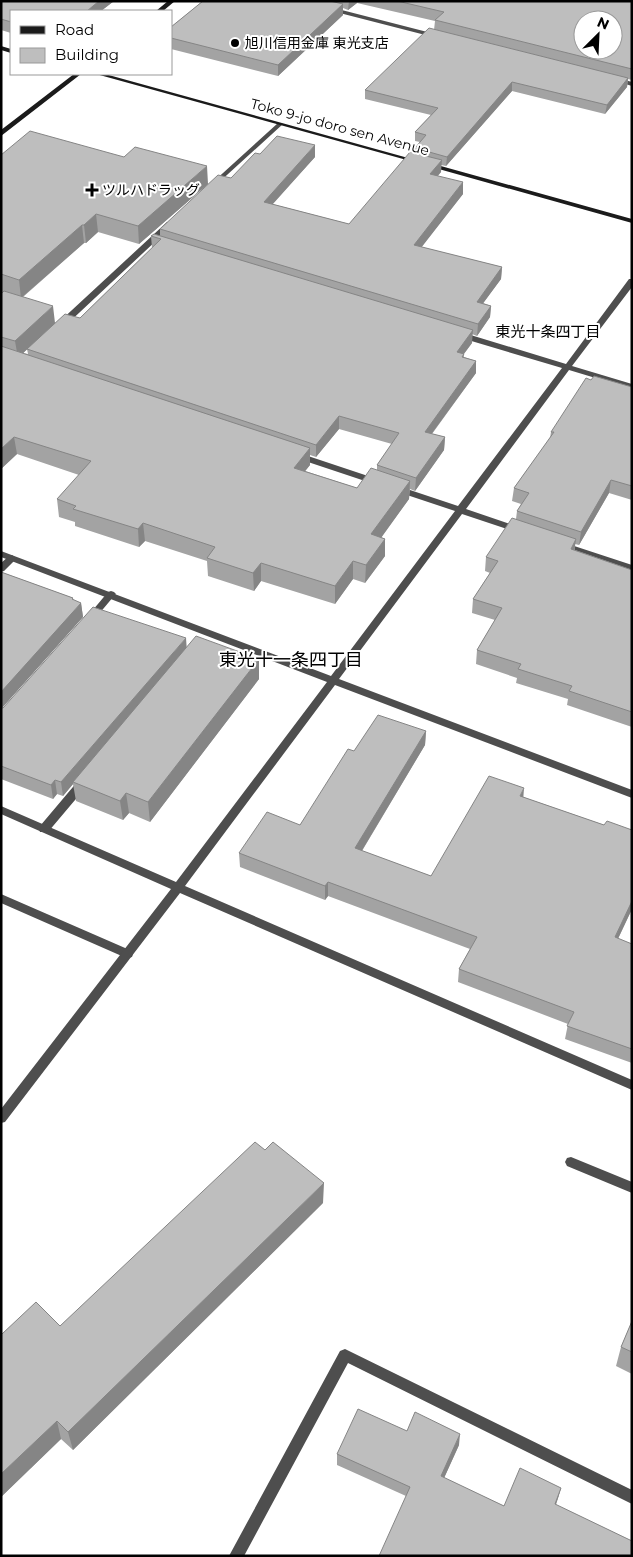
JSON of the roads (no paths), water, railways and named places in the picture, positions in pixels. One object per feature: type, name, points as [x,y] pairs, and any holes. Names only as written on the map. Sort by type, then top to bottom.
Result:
[{"type":"street","points":[[159,10],[172,1]]},
{"type":"street","points":[[326,8],[441,37]]},
{"type":"street","points":[[1,134],[77,75]]},
{"type":"street","name":"Toko 9-jo doro sen Avenue","points":[[103,75],[632,221]]},
{"type":"street","points":[[603,77],[632,84]]},
{"type":"street","points":[[208,189],[280,124]]},
{"type":"street","points":[[57,329],[180,215]]},
{"type":"street","points":[[151,241],[161,244]]},
{"type":"street","points":[[1,1118],[128,954],[632,281]]},
{"type":"street","points":[[454,333],[632,387]]},
{"type":"street","points":[[292,454],[524,532]]},
{"type":"street","points":[[551,541],[632,568]]},
{"type":"street","points":[[1,554],[111,594],[207,637],[334,680],[632,794]]},
{"type":"street","points":[[1,569],[12,558]]},
{"type":"street","points":[[85,624],[111,594]]},
{"type":"street","points":[[44,829],[89,776]]},
{"type":"street","points":[[1,810],[632,1085]]},
{"type":"street","points":[[1,898],[128,954]]},
{"type":"street","points":[[571,1162],[632,1188]]},
{"type":"street","points":[[236,1556],[345,1355],[632,1497]]},
{"type":"place","name":"旭川信用金庫 東光支店","points":[[235,43]]},
{"type":"place","name":"ツルハドラッグ","points":[[92,190]]},
{"type":"district","name":"東光十条四丁目","points":[[548,332]]},
{"type":"district","name":"東光十一条四丁目","points":[[291,660]]}]
